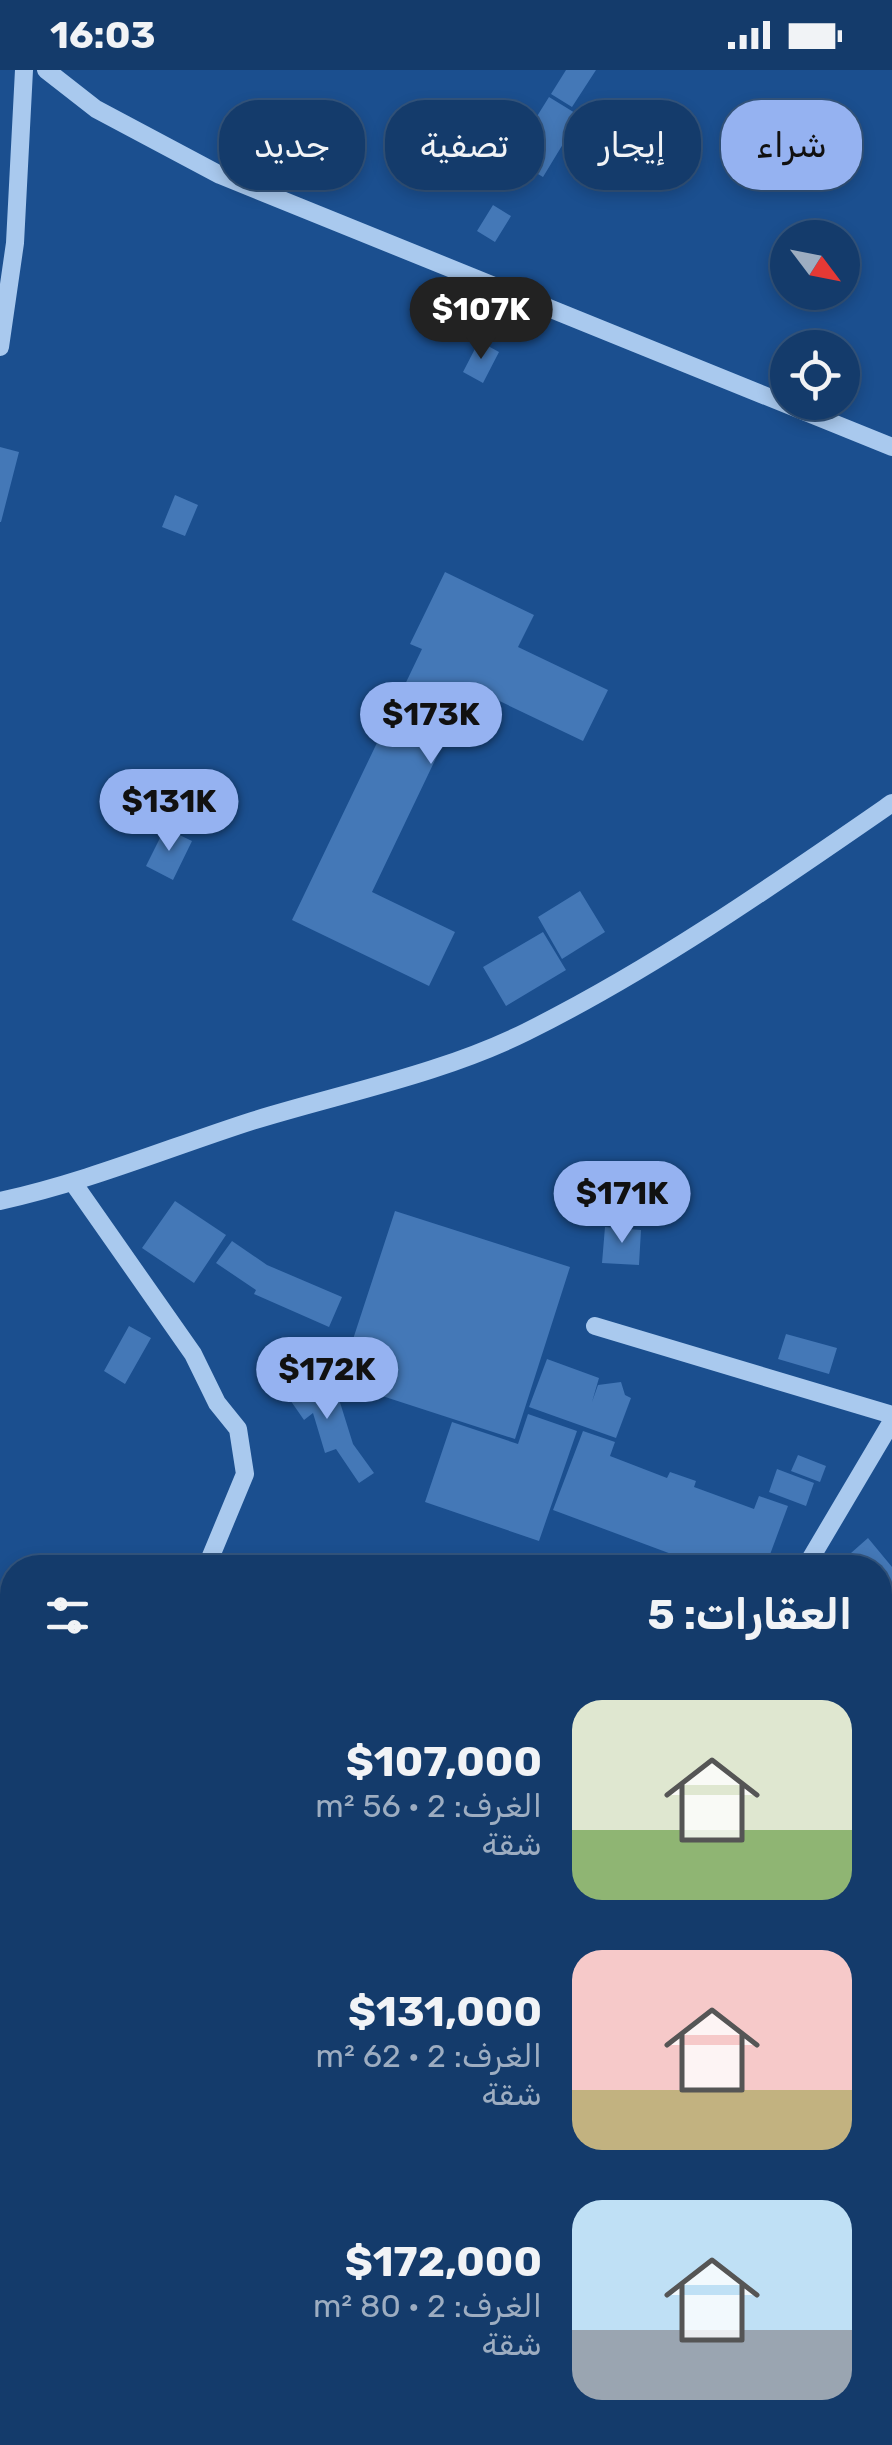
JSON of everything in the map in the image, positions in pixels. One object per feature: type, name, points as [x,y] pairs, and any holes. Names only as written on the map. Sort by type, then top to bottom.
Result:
[{"type":"street","points":[[0,347],[15,243],[24,70]]},
{"type":"street","points":[[46,70],[96,110],[220,175],[892,448]]},
{"type":"street","points":[[0,1201],[74,1184],[523,1034],[606,988],[892,804]]},
{"type":"street","points":[[74,1184],[193,1354],[217,1403],[238,1429],[245,1474],[211,1555]]},
{"type":"street","points":[[595,1326],[892,1418],[812,1555]]},
{"type":"building","points":[[566,70],[596,70],[577,100],[564,102],[551,94]]},
{"type":"building","points":[[549,97],[564,106],[564,142],[544,175],[544,105]]},
{"type":"building","points":[[493,205],[511,216],[495,242],[477,231]]},
{"type":"building","points":[[479,341],[499,352],[483,383],[463,372]]},
{"type":"building","points":[[0,447],[19,452],[1,522],[0,522]]},
{"type":"building","points":[[175,495],[198,505],[185,536],[162,527]]},
{"type":"building","points":[[445,572],[534,615],[518,647],[608,690],[583,741],[470,687],[372,892],[455,932],[429,986],[292,920],[422,649],[410,644]]},
{"type":"building","points":[[165,828],[192,841],[173,880],[146,866]]},
{"type":"building","points":[[580,891],[605,932],[562,959],[538,917]]},
{"type":"building","points":[[543,932],[566,970],[506,1006],[483,967]]},
{"type":"building","points":[[175,1201],[226,1235],[194,1283],[142,1248]]},
{"type":"building","points":[[395,1211],[570,1267],[515,1439],[339,1382]]},
{"type":"building","points":[[605,1227],[641,1230],[639,1265],[602,1263]]},
{"type":"building","points":[[232,1241],[267,1265],[342,1297],[329,1327],[254,1294],[256,1290],[216,1263]]},
{"type":"building","points":[[129,1326],[151,1338],[125,1384],[104,1371]]},
{"type":"building","points":[[786,1334],[837,1348],[829,1374],[778,1359]]},
{"type":"building","points":[[547,1359],[599,1378],[592,1402],[598,1385],[621,1382],[625,1395],[631,1398],[616,1438],[529,1407]]},
{"type":"building","points":[[300,1369],[322,1401],[338,1396],[353,1444],[374,1473],[359,1483],[336,1449],[325,1453],[313,1413],[304,1420],[279,1384]]},
{"type":"building","points":[[528,1414],[577,1431],[539,1541],[425,1502],[452,1422],[518,1444]]},
{"type":"building","points":[[583,1431],[615,1442],[610,1456],[667,1478],[670,1472],[696,1481],[694,1487],[754,1509],[759,1496],[788,1506],[770,1555],[674,1555],[553,1510]]},
{"type":"building","points":[[798,1455],[826,1466],[820,1482],[791,1471]]},
{"type":"building","points":[[777,1469],[814,1483],[806,1506],[769,1492]]},
{"type":"building","points":[[868,1538],[882,1555],[849,1555]]}]
